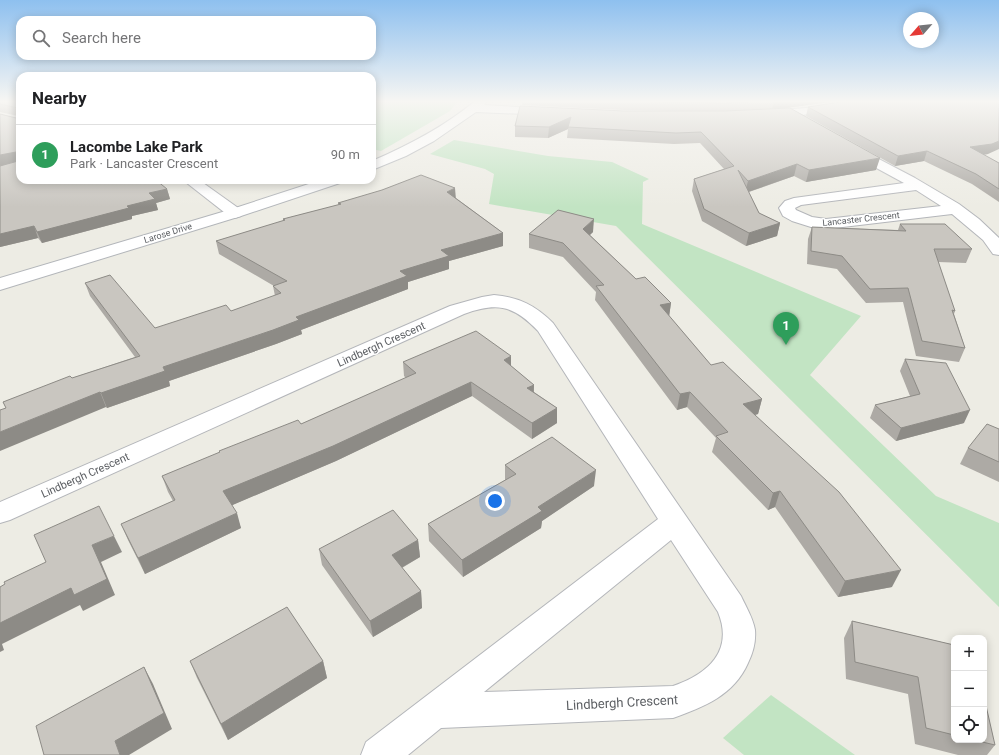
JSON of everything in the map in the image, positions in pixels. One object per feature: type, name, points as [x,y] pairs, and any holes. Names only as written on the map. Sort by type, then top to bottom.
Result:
[{"type":"street","points":[[376,164],[432,136]]},
{"type":"street","points":[[842,143],[954,209],[986,234],[999,250]]},
{"type":"street","points":[[195,184],[235,213]]},
{"type":"street","name":"Larose Drive","points":[[0,284],[235,213],[323,184]]},
{"type":"street","name":"Lancaster Crescent","points":[[917,186],[798,201],[790,204],[787,208],[789,213],[798,218],[811,223],[826,224],[954,209]]},
{"type":"street","name":"Lindbergh Crescent","points":[[0,513],[457,310],[476,303],[496,300],[507,302],[528,310],[546,327],[730,605],[736,619],[739,634],[738,646],[732,662],[723,674],[706,688],[689,697],[673,702],[436,710]]},
{"type":"street","points":[[379,755],[674,522]]},
{"type":"green space","points":[[376,136],[406,136],[381,151],[376,150]]},
{"type":"green space","points":[[454,140],[548,156],[612,162],[649,179],[643,182],[642,224],[861,316],[810,375],[936,496],[999,523],[999,607],[616,226],[489,204],[494,174],[485,169],[430,154]]},
{"type":"green space","points":[[771,695],[855,755],[744,755],[723,738]]},
{"type":"building","points":[[0,136],[16,136],[16,152],[0,155]]},
{"type":"building","points":[[705,136],[841,136],[880,158],[809,170],[797,164],[748,181],[738,170],[759,213],[780,223],[749,233],[704,209],[694,179],[734,166]]},
{"type":"building","points":[[862,136],[999,136],[999,141],[992,144],[970,147],[999,163],[999,189],[976,174],[927,151],[898,156]]},
{"type":"building","points":[[16,162],[16,184],[161,184],[167,189],[149,193],[155,199],[127,206],[129,208],[37,232],[34,226],[0,234],[0,166]]},
{"type":"building","points":[[421,175],[455,188],[447,192],[503,233],[441,250],[449,256],[400,271],[407,276],[296,317],[299,320],[273,330],[163,367],[165,371],[101,393],[100,392],[0,432],[0,410],[6,408],[3,402],[70,376],[72,378],[140,356],[85,283],[110,275],[155,328],[226,305],[231,311],[281,293],[273,286],[287,281],[216,241],[285,220],[283,219],[341,204],[338,203],[382,190]]},
{"type":"building","points":[[558,210],[594,219],[583,229],[636,279],[645,277],[671,303],[660,305],[711,365],[723,362],[762,399],[743,404],[839,492],[901,570],[845,581],[780,491],[773,493],[716,436],[728,432],[690,392],[680,394],[596,286],[604,285],[563,243],[529,234]]},
{"type":"building","points":[[900,224],[945,224],[972,249],[934,249],[955,311],[952,310],[965,348],[922,341],[908,288],[870,289],[842,256],[811,251],[812,227],[906,231]]},
{"type":"building","points":[[476,331],[511,356],[504,360],[534,385],[527,388],[557,408],[532,423],[471,382],[333,446],[223,491],[237,513],[138,558],[121,524],[175,500],[162,476],[220,452],[219,451],[298,420],[301,424],[416,373],[403,362]]},
{"type":"building","points":[[905,359],[946,363],[970,410],[901,428],[875,405],[920,394]]},
{"type":"building","points":[[987,424],[999,429],[999,462],[968,448]]},
{"type":"building","points":[[552,437],[596,470],[538,507],[542,511],[462,560],[428,524],[516,474],[505,465]]},
{"type":"building","points":[[99,506],[114,536],[92,545],[107,579],[74,595],[71,588],[0,623],[0,587],[5,584],[4,582],[46,562],[34,535]]},
{"type":"building","points":[[393,510],[418,540],[392,555],[421,591],[370,621],[319,549]]},
{"type":"building","points":[[287,607],[323,661],[221,724],[190,661]]},
{"type":"building","points":[[852,621],[951,644],[951,734],[926,728],[918,677],[855,662]]},
{"type":"building","points":[[144,667],[164,713],[115,741],[120,755],[44,755],[36,726]]},
{"type":"building","points":[[987,710],[995,745],[987,743]]},
{"type":"place","name":"Lacombe Lake Park","points":[[786,345]]}]
